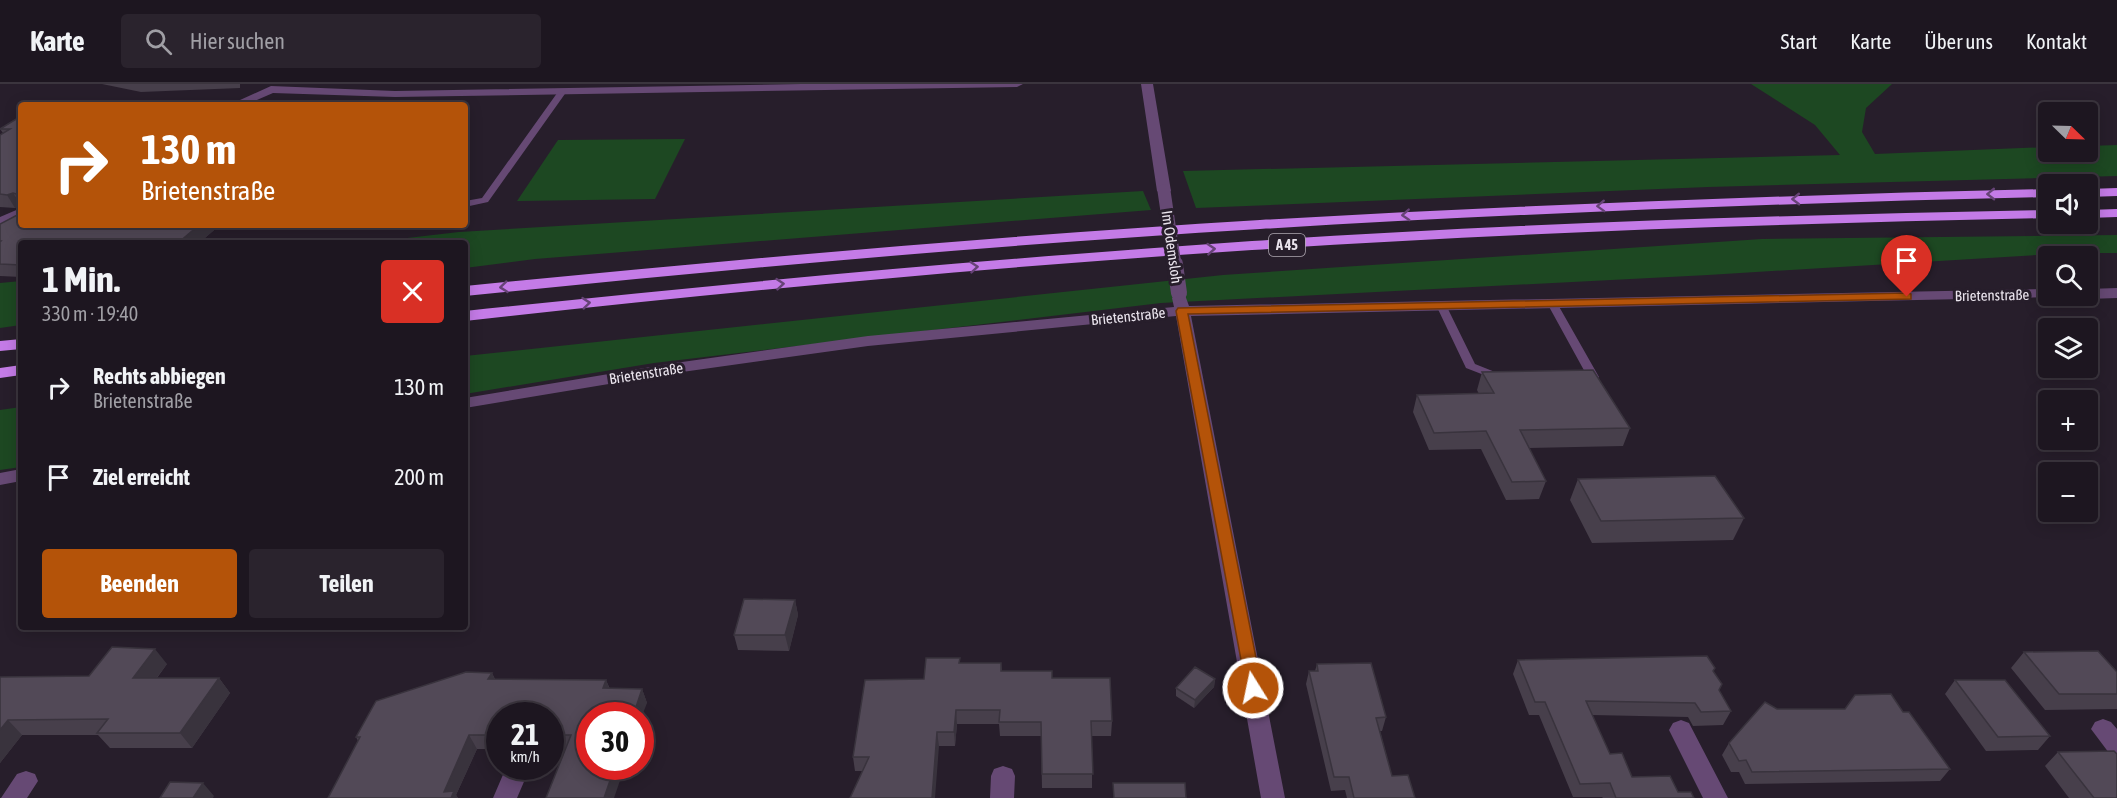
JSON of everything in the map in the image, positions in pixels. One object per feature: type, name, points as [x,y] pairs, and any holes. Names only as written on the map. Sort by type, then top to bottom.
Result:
[{"type":"highway","points":[[2098,193],[2117,192]]},
{"type":"highway","name":"A 45","points":[[468,291],[847,254],[1257,224],[1657,204],[2038,193]]},
{"type":"highway","points":[[2098,214],[2117,213]]},
{"type":"highway","name":"A 45","points":[[468,316],[840,278],[1227,248],[1624,227],[2038,214]]},
{"type":"highway","points":[[0,346],[18,344]]},
{"type":"highway","points":[[0,373],[18,370]]},
{"type":"street","points":[[241,102],[270,87],[385,94],[1017,84]]},
{"type":"street","name":"Im Odemsloh","points":[[1147,84],[1180,302],[1273,798]]},
{"type":"street","points":[[0,222],[18,213]]},
{"type":"street","points":[[2098,294],[2117,293]]},
{"type":"street","name":"Brietenstraße","points":[[468,402],[675,368],[1180,302],[1441,305],[2038,294]]},
{"type":"street","points":[[0,479],[18,476]]},
{"type":"street","points":[[1681,730],[1716,798]]},
{"type":"lane","points":[[468,203],[485,200],[563,91]]},
{"type":"lane","points":[[1552,303],[1593,377],[1570,377]]},
{"type":"lane","points":[[1441,305],[1470,366],[1500,378],[1512,378]]},
{"type":"green space","points":[[1751,84],[1892,84],[1866,108],[1862,132],[1875,154],[2038,147],[2038,162],[2098,162],[2098,146],[2117,145],[2117,176],[2038,174],[2038,178],[1708,187],[1196,208],[1183,171],[1840,155],[1815,125]]},
{"type":"green space","points":[[685,139],[655,199],[517,201],[558,140]]},
{"type":"green space","points":[[1143,191],[1151,210],[535,259],[468,268],[468,240],[390,240],[459,232]]},
{"type":"green space","points":[[2117,235],[2117,253],[2098,253],[2098,246],[2038,246],[2038,255],[1708,275],[1161,303],[654,363],[468,394],[468,356],[1223,275],[1762,239]]},
{"type":"green space","points":[[18,281],[18,325],[0,328],[0,283]]},
{"type":"green space","points":[[18,407],[18,467],[0,470],[0,410]]},
{"type":"building","points":[[18,118],[18,194],[0,194],[0,135],[10,129],[0,129]]},
{"type":"building","points":[[18,215],[18,228],[195,228],[181,240],[18,240],[18,265],[0,264],[0,224]]},
{"type":"building","points":[[1593,370],[1630,428],[1520,430],[1546,481],[1512,482],[1486,431],[1434,433],[1417,395],[1494,393],[1482,372]]},
{"type":"building","points":[[1715,476],[1744,518],[1601,521],[1578,479]]},
{"type":"building","points":[[744,599],[795,600],[785,635],[734,635]]},
{"type":"building","points":[[112,647],[155,649],[133,678],[219,678],[180,733],[97,733],[108,719],[8,720],[0,730],[0,677],[89,676]]},
{"type":"building","points":[[2098,651],[2117,672],[2117,694],[2059,694],[2024,652]]},
{"type":"building","points":[[1707,656],[1722,684],[1719,690],[1731,711],[1701,712],[1695,703],[1586,701],[1610,754],[1622,753],[1632,777],[1670,776],[1678,792],[1691,792],[1694,798],[1616,798],[1610,783],[1580,784],[1545,702],[1535,702],[1518,660]]},
{"type":"building","points":[[926,658],[960,658],[959,663],[1001,663],[1001,671],[1052,671],[1052,678],[1110,678],[1112,721],[1091,721],[1093,774],[1042,774],[1041,722],[999,722],[1000,710],[956,710],[954,732],[937,732],[932,798],[850,798],[869,757],[853,757],[865,680],[924,679]]},
{"type":"building","points":[[1371,663],[1386,717],[1376,718],[1392,776],[1408,775],[1415,798],[1354,798],[1349,777],[1334,777],[1309,671],[1318,671],[1317,664]]},
{"type":"building","points":[[1195,667],[1215,679],[1195,700],[1176,688]]},
{"type":"building","points":[[466,672],[492,673],[488,679],[606,680],[603,688],[642,689],[638,702],[576,702],[576,780],[610,780],[604,798],[546,798],[553,780],[564,780],[564,753],[571,735],[564,735],[564,702],[486,702],[486,735],[469,735],[444,792],[454,791],[451,798],[328,798],[360,737],[356,737],[376,701]]},
{"type":"building","points":[[1955,680],[2005,680],[2050,736],[1998,737]]},
{"type":"building","points":[[1891,694],[1903,712],[1909,712],[1950,769],[1752,772],[1746,760],[1739,761],[1729,743],[1765,702],[1777,709],[1845,709],[1855,695]]},
{"type":"building","points":[[2114,751],[2117,754],[2117,798],[2094,798],[2058,752]]},
{"type":"building","points":[[170,782],[203,783],[193,798],[160,798]]},
{"type":"building","points":[[1113,783],[1185,783],[1186,798],[1114,798]]},
{"type":"route","points":[[1253,688],[1182,311],[1907,297]]}]
